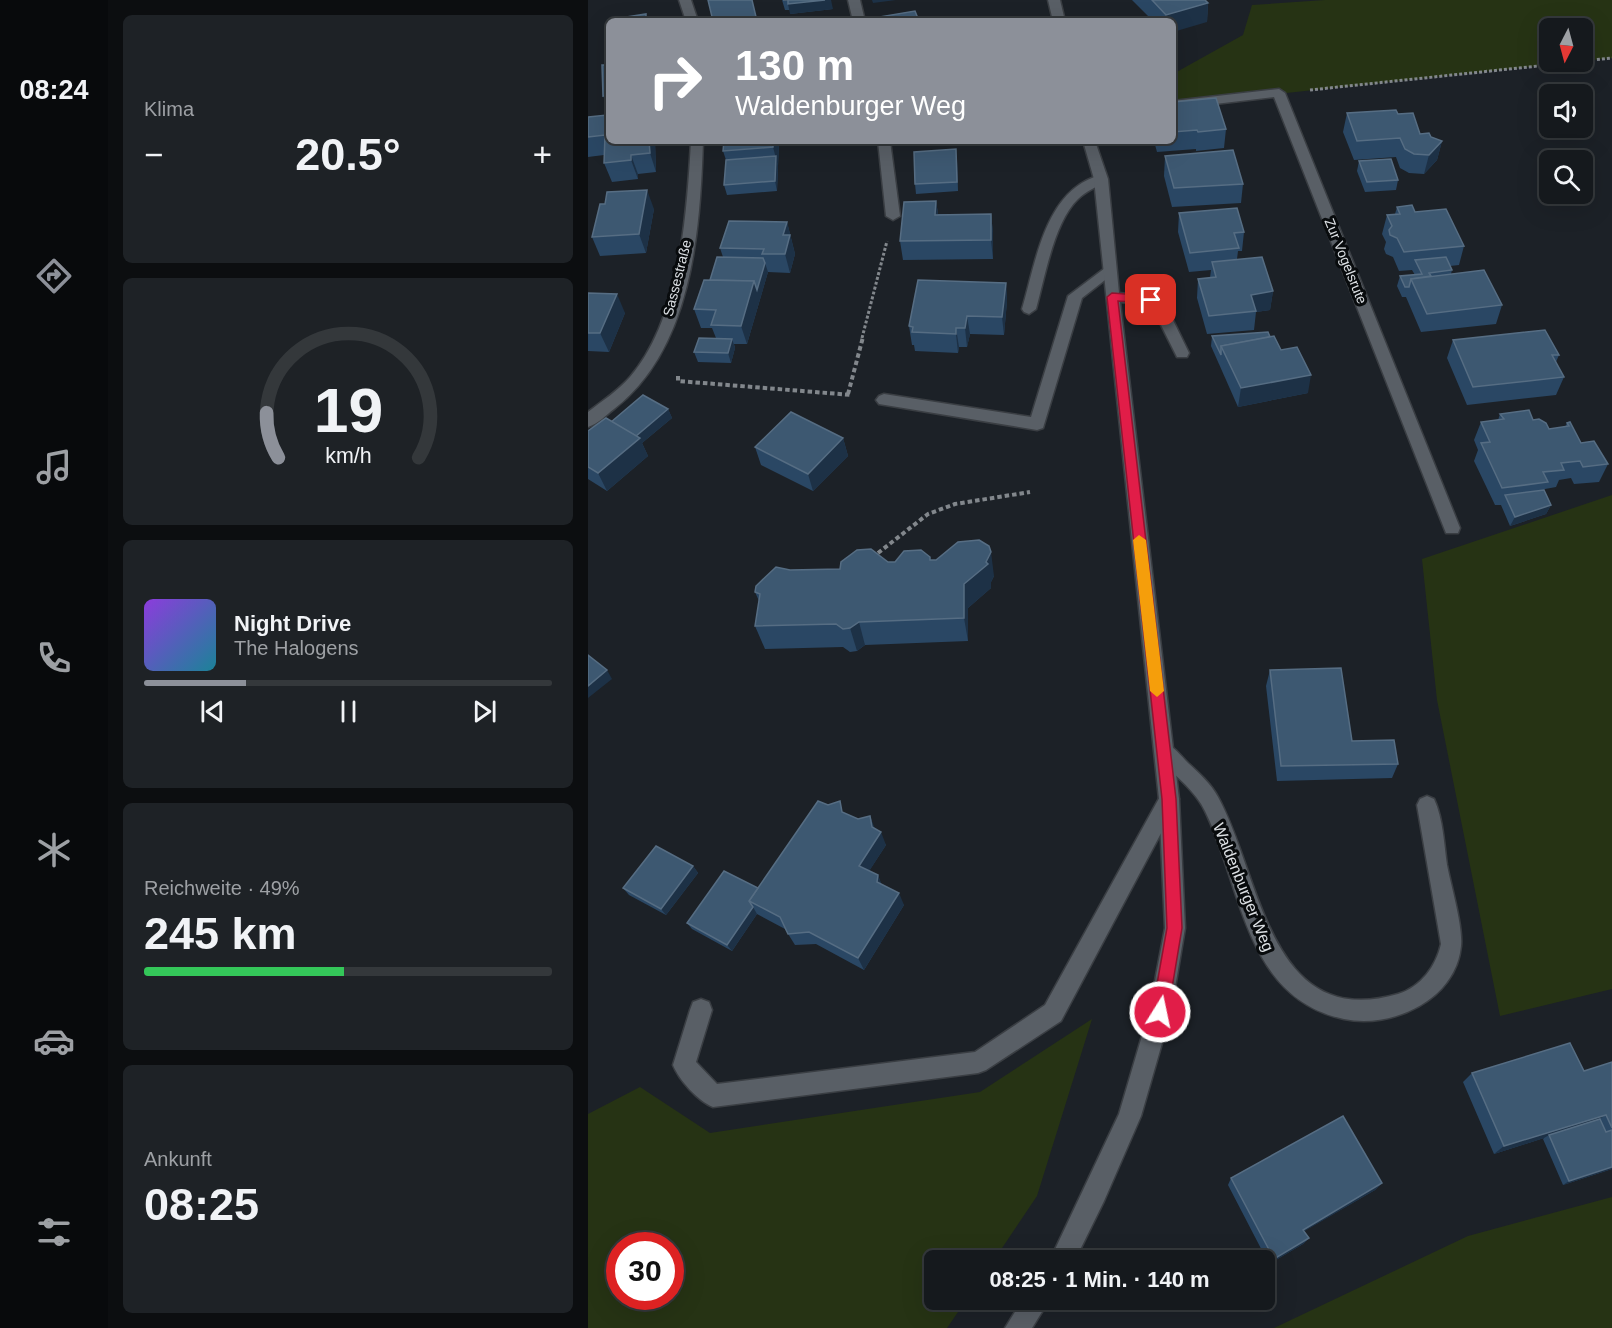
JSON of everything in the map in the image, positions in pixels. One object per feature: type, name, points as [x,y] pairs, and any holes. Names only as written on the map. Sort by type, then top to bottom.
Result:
[{"type":"street","points":[[685,0],[691,18]]},
{"type":"street","points":[[854,0],[859,18]]},
{"type":"street","points":[[1054,0],[1058,18]]},
{"type":"street","points":[[1176,105],[1279,93]]},
{"type":"street","name":"Zur Vogelsrute","points":[[1279,93],[1452,528]]},
{"type":"street","name":"Sassestraße","points":[[588,421],[639,377],[670,315],[685,259],[696,183],[697,144]]},
{"type":"street","points":[[884,144],[893,216]]},
{"type":"street","points":[[1067,1250],[1096,1193],[1130,1116],[1160,1012],[1174,928],[1169,799],[1164,751],[1109,270],[1101,179],[1090,144]]},
{"type":"street","points":[[1029,309],[1058,220],[1068,202],[1080,189],[1101,179]]},
{"type":"street","points":[[884,400],[1037,424],[1075,296],[1109,270]]},
{"type":"street","points":[[1112,297],[1151,300],[1160,308],[1182,353]]},
{"type":"street","name":"Waldenburger Weg","points":[[1164,751],[1211,803],[1266,946],[1279,970],[1297,988],[1327,1006],[1353,1009],[1380,1008],[1406,1002],[1424,992],[1442,973],[1449,958],[1451,944],[1427,805]]},
{"type":"street","points":[[700,1010],[684,1065],[713,1096],[978,1062],[1053,1013],[1169,799]]},
{"type":"street","points":[[1017,1328],[1030,1310]]},
{"type":"path","points":[[1593,60],[1612,58]]},
{"type":"path","points":[[1279,93],[1539,66]]},
{"type":"path","points":[[848,394],[893,216]]},
{"type":"path","points":[[646,362],[675,366],[678,381],[848,394],[884,400]]},
{"type":"path","points":[[878,553],[928,514],[955,504],[1030,492]]},
{"type":"green space","points":[[1325,0],[1612,0],[1612,58],[1593,60],[1593,18],[1539,18],[1539,66],[1176,105],[1176,72],[1243,35],[1252,5]]},
{"type":"green space","points":[[1612,495],[1612,989],[1500,1016],[1437,700],[1422,559]]},
{"type":"green space","points":[[1092,1019],[1037,1196],[1001,1250],[924,1250],[924,1310],[959,1310],[947,1328],[588,1328],[588,1114],[640,1087],[710,1133],[980,1092]]},
{"type":"green space","points":[[1612,1197],[1612,1328],[1274,1328],[1468,1236]]},
{"type":"building","points":[[708,0],[752,0],[756,18],[712,18]]},
{"type":"building","points":[[788,0],[825,0],[788,4]]},
{"type":"building","points":[[1152,0],[1205,0],[1208,3],[1166,15]]},
{"type":"building","points":[[915,11],[918,18],[879,18]]},
{"type":"building","points":[[646,14],[646,18],[621,18]]},
{"type":"building","points":[[602,65],[606,65],[606,96],[603,96]]},
{"type":"building","points":[[1216,98],[1226,129],[1176,132],[1176,102]]},
{"type":"building","points":[[1396,110],[1398,114],[1413,113],[1420,134],[1429,133],[1431,137],[1442,141],[1429,155],[1414,154],[1405,149],[1400,138],[1357,141],[1347,113]]},
{"type":"building","points":[[606,115],[606,144],[649,144],[650,153],[631,155],[631,160],[604,163],[605,135],[588,137],[588,117]]},
{"type":"building","points":[[724,144],[773,144],[773,147],[723,151]]},
{"type":"building","points":[[956,149],[957,182],[915,184],[914,152]]},
{"type":"building","points":[[1233,150],[1243,184],[1174,188],[1165,156]]},
{"type":"building","points":[[776,156],[775,181],[724,185],[726,160]]},
{"type":"building","points":[[1391,159],[1398,180],[1367,182],[1359,161]]},
{"type":"building","points":[[647,190],[639,234],[592,237],[600,204],[605,204],[607,192]]},
{"type":"building","points":[[936,201],[935,215],[991,214],[991,240],[900,241],[904,202]]},
{"type":"building","points":[[1412,205],[1415,212],[1446,209],[1464,246],[1404,252],[1397,238],[1390,235],[1389,230],[1392,226],[1387,215],[1400,214],[1397,207]]},
{"type":"building","points":[[1237,208],[1244,232],[1234,233],[1239,248],[1190,253],[1179,213]]},
{"type":"building","points":[[729,221],[787,222],[783,235],[790,235],[785,254],[762,254],[764,249],[720,248]]},
{"type":"building","points":[[717,257],[763,258],[765,263],[757,290],[754,281],[710,280]]},
{"type":"building","points":[[1262,257],[1273,291],[1251,295],[1256,311],[1209,316],[1198,279],[1216,277],[1212,262]]},
{"type":"building","points":[[1446,257],[1452,270],[1429,273],[1431,276],[1411,279],[1409,287],[1405,287],[1400,276],[1422,274],[1415,260]]},
{"type":"building","points":[[1484,270],[1502,305],[1427,314],[1411,279]]},
{"type":"building","points":[[704,280],[754,281],[741,326],[711,325],[716,310],[694,309]]},
{"type":"building","points":[[918,280],[1006,283],[1002,317],[967,316],[965,328],[956,328],[956,334],[912,332],[913,327],[909,326]]},
{"type":"building","points":[[588,293],[617,294],[600,333],[588,333]]},
{"type":"building","points":[[1545,330],[1559,355],[1552,355],[1564,377],[1473,387],[1453,340]]},
{"type":"building","points":[[1268,332],[1270,337],[1221,346],[1221,355],[1212,336]]},
{"type":"building","points":[[1274,336],[1281,350],[1297,347],[1311,375],[1241,388],[1221,346]]},
{"type":"building","points":[[699,338],[732,339],[728,353],[694,352]]},
{"type":"building","points":[[643,395],[668,409],[636,436],[611,422]]},
{"type":"building","points":[[1529,410],[1533,420],[1539,419],[1546,423],[1549,429],[1569,426],[1567,423],[1570,422],[1581,443],[1594,441],[1608,464],[1583,467],[1580,461],[1561,463],[1564,470],[1543,472],[1548,482],[1502,488],[1481,443],[1490,442],[1481,422],[1504,419],[1500,414]]},
{"type":"building","points":[[791,412],[843,438],[808,474],[755,447]]},
{"type":"building","points":[[606,418],[640,438],[598,473],[588,467],[588,431]]},
{"type":"building","points":[[1544,490],[1551,505],[1515,517],[1505,495]]},
{"type":"building","points":[[979,540],[989,546],[991,552],[986,562],[988,564],[964,584],[964,618],[859,622],[850,628],[843,629],[836,624],[755,626],[760,594],[755,592],[756,586],[776,567],[790,570],[840,569],[841,562],[857,550],[871,549],[888,562],[895,562],[904,551],[921,550],[930,557],[930,560],[936,560],[958,542]]},
{"type":"building","points":[[588,655],[607,670],[588,686]]},
{"type":"building","points":[[1341,668],[1352,741],[1394,740],[1398,764],[1281,766],[1270,670]]},
{"type":"building","points":[[818,801],[828,805],[840,801],[842,812],[858,819],[870,816],[872,827],[881,832],[859,866],[878,875],[877,882],[899,893],[858,958],[809,932],[788,934],[780,917],[749,901]]},
{"type":"building","points":[[656,846],[693,866],[661,909],[623,888]]},
{"type":"building","points":[[724,871],[758,888],[749,901],[753,907],[727,945],[687,923]]},
{"type":"building","points":[[1570,1043],[1584,1071],[1612,1062],[1612,1128],[1606,1115],[1504,1146],[1472,1073]]},
{"type":"building","points":[[1343,1116],[1382,1183],[1303,1230],[1309,1238],[1275,1258],[1275,1250],[1269,1250],[1231,1178]]},
{"type":"building","points":[[1600,1119],[1606,1132],[1612,1130],[1612,1167],[1569,1181],[1549,1135]]},
{"type":"slow traffic","points":[[1139,540],[1157,691]]},
{"type":"route","points":[[1151,300],[1112,297],[1169,799],[1174,928],[1160,1012]]}]
